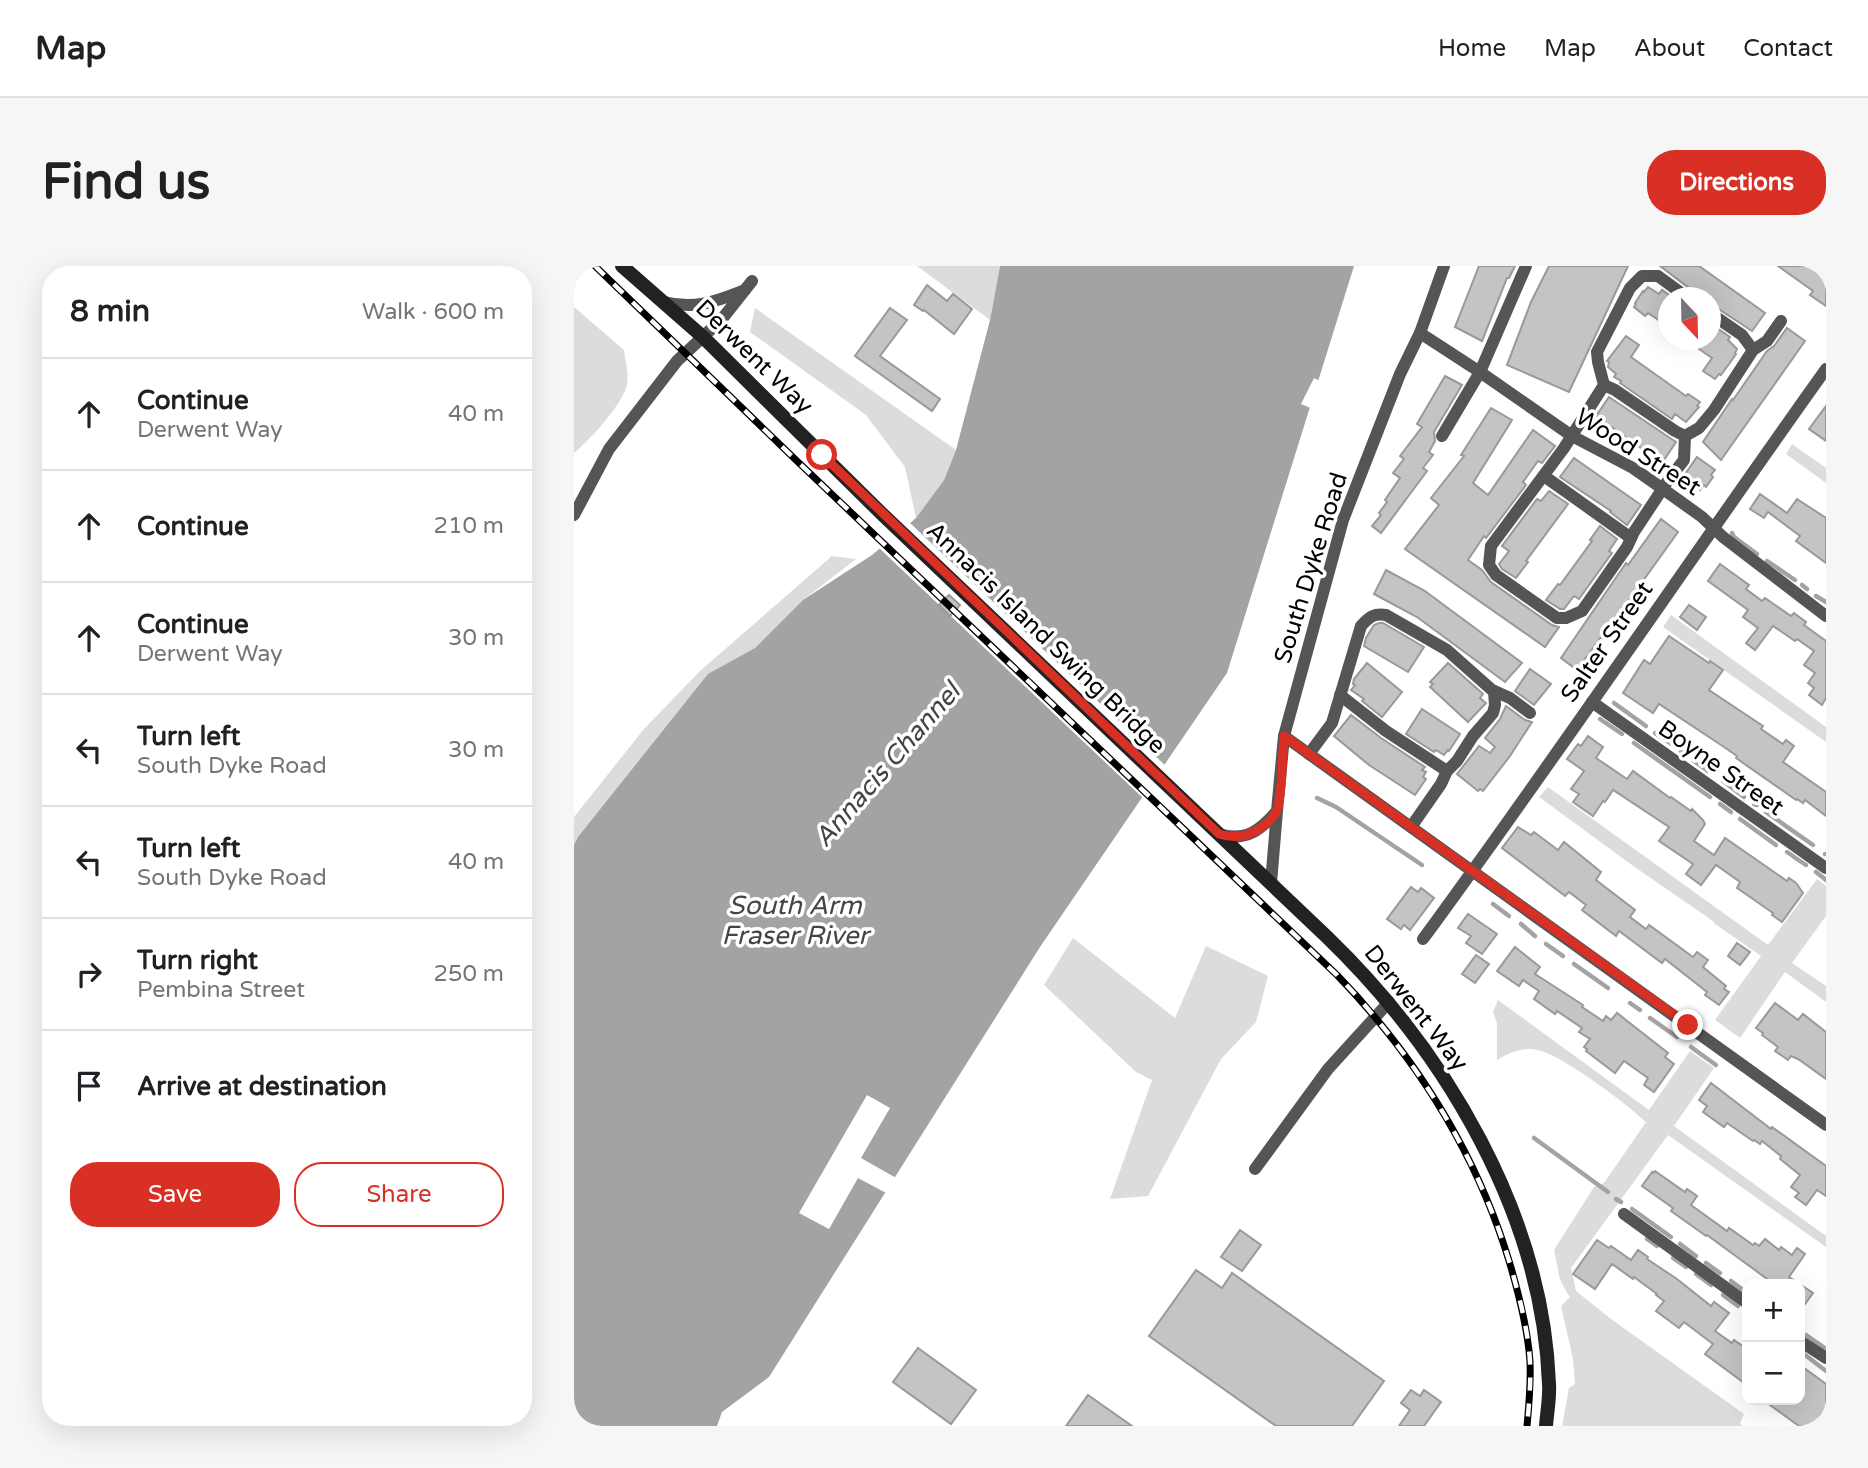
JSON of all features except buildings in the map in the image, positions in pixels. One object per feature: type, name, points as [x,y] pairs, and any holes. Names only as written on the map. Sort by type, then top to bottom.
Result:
[{"type":"main road","name":"Derwent Way","points":[[622,266],[703,337],[881,513]]},
{"type":"main road","name":"Annacis Island Swing Bridge","points":[[881,513],[1179,796]]},
{"type":"main road","name":"Derwent Way","points":[[1179,796],[1357,966],[1416,1036],[1450,1085],[1482,1142],[1513,1213],[1528,1258],[1540,1301],[1546,1344],[1549,1387],[1546,1426]]},
{"type":"street","name":"South Dyke Road","points":[[1270,883],[1284,736],[1343,520],[1399,374],[1420,333],[1444,266]]},
{"type":"street","points":[[1442,436],[1480,372],[1526,266]]},
{"type":"street","points":[[1673,287],[1658,276],[1642,271],[1630,288],[1597,352],[1604,385],[1544,476],[1491,546],[1489,565],[1496,575],[1557,618],[1566,618],[1581,611],[1684,460],[1685,436]]},
{"type":"street","points":[[574,515],[608,449],[677,360],[722,319],[749,285],[707,304],[678,306],[664,302]]},
{"type":"street","points":[[1721,321],[1742,335],[1753,351]]},
{"type":"street","points":[[1685,436],[1699,428],[1753,351],[1767,341],[1781,321]]},
{"type":"street","name":"Wood Street","points":[[1420,333],[1572,436],[1633,468],[1826,616]]},
{"type":"street","name":"Salter Street","points":[[1423,939],[1473,872],[1826,369]]},
{"type":"street","points":[[1604,385],[1685,436]]},
{"type":"street","points":[[1544,476],[1631,538]]},
{"type":"street","points":[[1309,754],[1332,723],[1361,626],[1368,618],[1377,614],[1387,615],[1447,650],[1493,691],[1510,698],[1530,713]]},
{"type":"street","points":[[1410,827],[1441,784],[1447,771],[1493,713],[1493,691]]},
{"type":"street","points":[[1340,695],[1385,731],[1447,771]]},
{"type":"street","name":"Boyne Street","points":[[1592,702],[1826,868]]},
{"type":"street","points":[[1284,736],[1826,1125]]},
{"type":"street","points":[[1219,834],[1238,837],[1250,834],[1259,830],[1278,811]]},
{"type":"street","points":[[1255,1170],[1328,1069],[1389,1002]]},
{"type":"street","points":[[1624,1214],[1742,1299]]},
{"type":"street","points":[[1802,1342],[1826,1358]]},
{"type":"shaded area","points":[[917,266],[1000,266],[990,320]]},
{"type":"shaded area","points":[[574,307],[624,350],[628,376],[624,392],[613,411],[574,453]]},
{"type":"shaded area","points":[[755,308],[956,450],[944,480],[916,518],[905,467],[866,415],[750,332]]},
{"type":"shaded area","points":[[1792,444],[1826,468],[1826,483],[1786,454]]},
{"type":"shaded area","points":[[832,556],[856,559],[803,600],[755,648],[574,992],[574,817],[644,729],[700,671]]},
{"type":"shaded area","points":[[1671,615],[1826,727],[1826,742],[1663,627]]},
{"type":"shaded area","points":[[1548,787],[1768,945],[1817,879],[1826,886],[1826,916],[1792,963],[1826,986],[1826,1002],[1785,972],[1740,1038],[1715,1020],[1761,956],[1539,797]]},
{"type":"shaded area","points":[[1073,938],[1175,1018],[1206,946],[1268,976],[1256,1022],[1221,1059],[1148,1196],[1110,1199],[1152,1080],[1136,1072],[1044,985]]},
{"type":"shaded area","points":[[1498,1000],[1649,1110],[1690,1051],[1714,1068],[1674,1126],[1826,1236],[1826,1247],[1668,1135],[1571,1268],[1576,1291],[1744,1414],[1740,1424],[1743,1426],[1562,1426],[1569,1388],[1575,1384],[1573,1359],[1561,1306],[1570,1297],[1559,1276],[1554,1250],[1594,1187],[1604,1183],[1646,1122],[1594,1081],[1549,1054],[1532,1049],[1521,1050],[1497,1060],[1497,1023],[1493,1012]]},
{"type":"water","name":"South Arm Fraser River","points":[[1000,266],[1354,266],[1227,673],[1040,947],[769,1377],[722,1412],[717,1426],[574,1426],[574,845],[708,674],[755,648],[803,600],[872,555],[916,518],[944,480],[956,450],[990,320]]},
{"type":"pier","points":[[1314,378],[1322,382],[1313,409],[1301,404]]},
{"type":"pier","points":[[907,520],[1167,767],[1145,800],[877,546]]},
{"type":"pier","points":[[867,1095],[890,1108],[861,1158],[898,1179],[888,1194],[858,1178],[829,1229],[799,1213]]},
{"type":"waterway","points":[[1732,533],[1757,554]]},
{"type":"waterway","points":[[1767,561],[1795,580]]},
{"type":"waterway","points":[[1802,585],[1807,589]]},
{"type":"waterway","points":[[1816,596],[1826,602]]},
{"type":"waterway","points":[[1614,703],[1646,726]]},
{"type":"waterway","points":[[1600,719],[1622,734]]},
{"type":"waterway","points":[[1655,733],[1672,744]]},
{"type":"waterway","points":[[1634,743],[1710,797]]},
{"type":"waterway","points":[[1681,751],[1685,754]]},
{"type":"waterway","points":[[1694,761],[1708,771]]},
{"type":"waterway","points":[[1723,781],[1744,797]]},
{"type":"waterway","points":[[1317,798],[1336,807],[1422,865]]},
{"type":"waterway","points":[[1720,804],[1731,812]]},
{"type":"waterway","points":[[1766,812],[1813,845]]},
{"type":"waterway","points":[[1740,819],[1776,845]]},
{"type":"waterway","points":[[1787,852],[1793,856]]},
{"type":"waterway","points":[[1794,857],[1806,865]]},
{"type":"waterway","points":[[1816,872],[1826,880]]},
{"type":"waterway","points":[[1493,904],[1509,916]]},
{"type":"waterway","points":[[1521,924],[1535,936]]},
{"type":"waterway","points":[[1546,944],[1563,956]]},
{"type":"waterway","points":[[1574,964],[1608,988]]},
{"type":"waterway","points":[[1630,1003],[1640,1010]]},
{"type":"waterway","points":[[1650,1018],[1677,1037]]},
{"type":"waterway","points":[[1691,1047],[1716,1065]]},
{"type":"waterway","points":[[1534,1138],[1608,1192]]},
{"type":"waterway","points":[[1616,1199],[1621,1202]]},
{"type":"waterway","points":[[1632,1209],[1671,1237]]},
{"type":"waterway","points":[[1647,1239],[1657,1246]]},
{"type":"waterway","points":[[1680,1244],[1696,1256]]},
{"type":"waterway","points":[[1673,1258],[1686,1267]]},
{"type":"waterway","points":[[1706,1263],[1720,1273]]},
{"type":"waterway","points":[[1696,1274],[1711,1285]]},
{"type":"waterway","points":[[1731,1281],[1742,1289]]},
{"type":"waterway","points":[[1723,1295],[1738,1306]]},
{"type":"waterway","points":[[1806,1335],[1826,1349]]},
{"type":"waterway","points":[[1805,1355],[1826,1371]]},
{"type":"railway","points":[[595,266],[1337,975],[1393,1039],[1418,1073],[1462,1146],[1496,1223],[1517,1288],[1527,1337],[1530,1362],[1527,1426]]},
{"type":"route","points":[[822,455],[1219,834],[1229,837],[1250,834],[1259,830],[1278,811],[1284,736],[1688,1025]]},
{"type":"water label","name":"Annacis Channel","points":[[887,765]]}]
